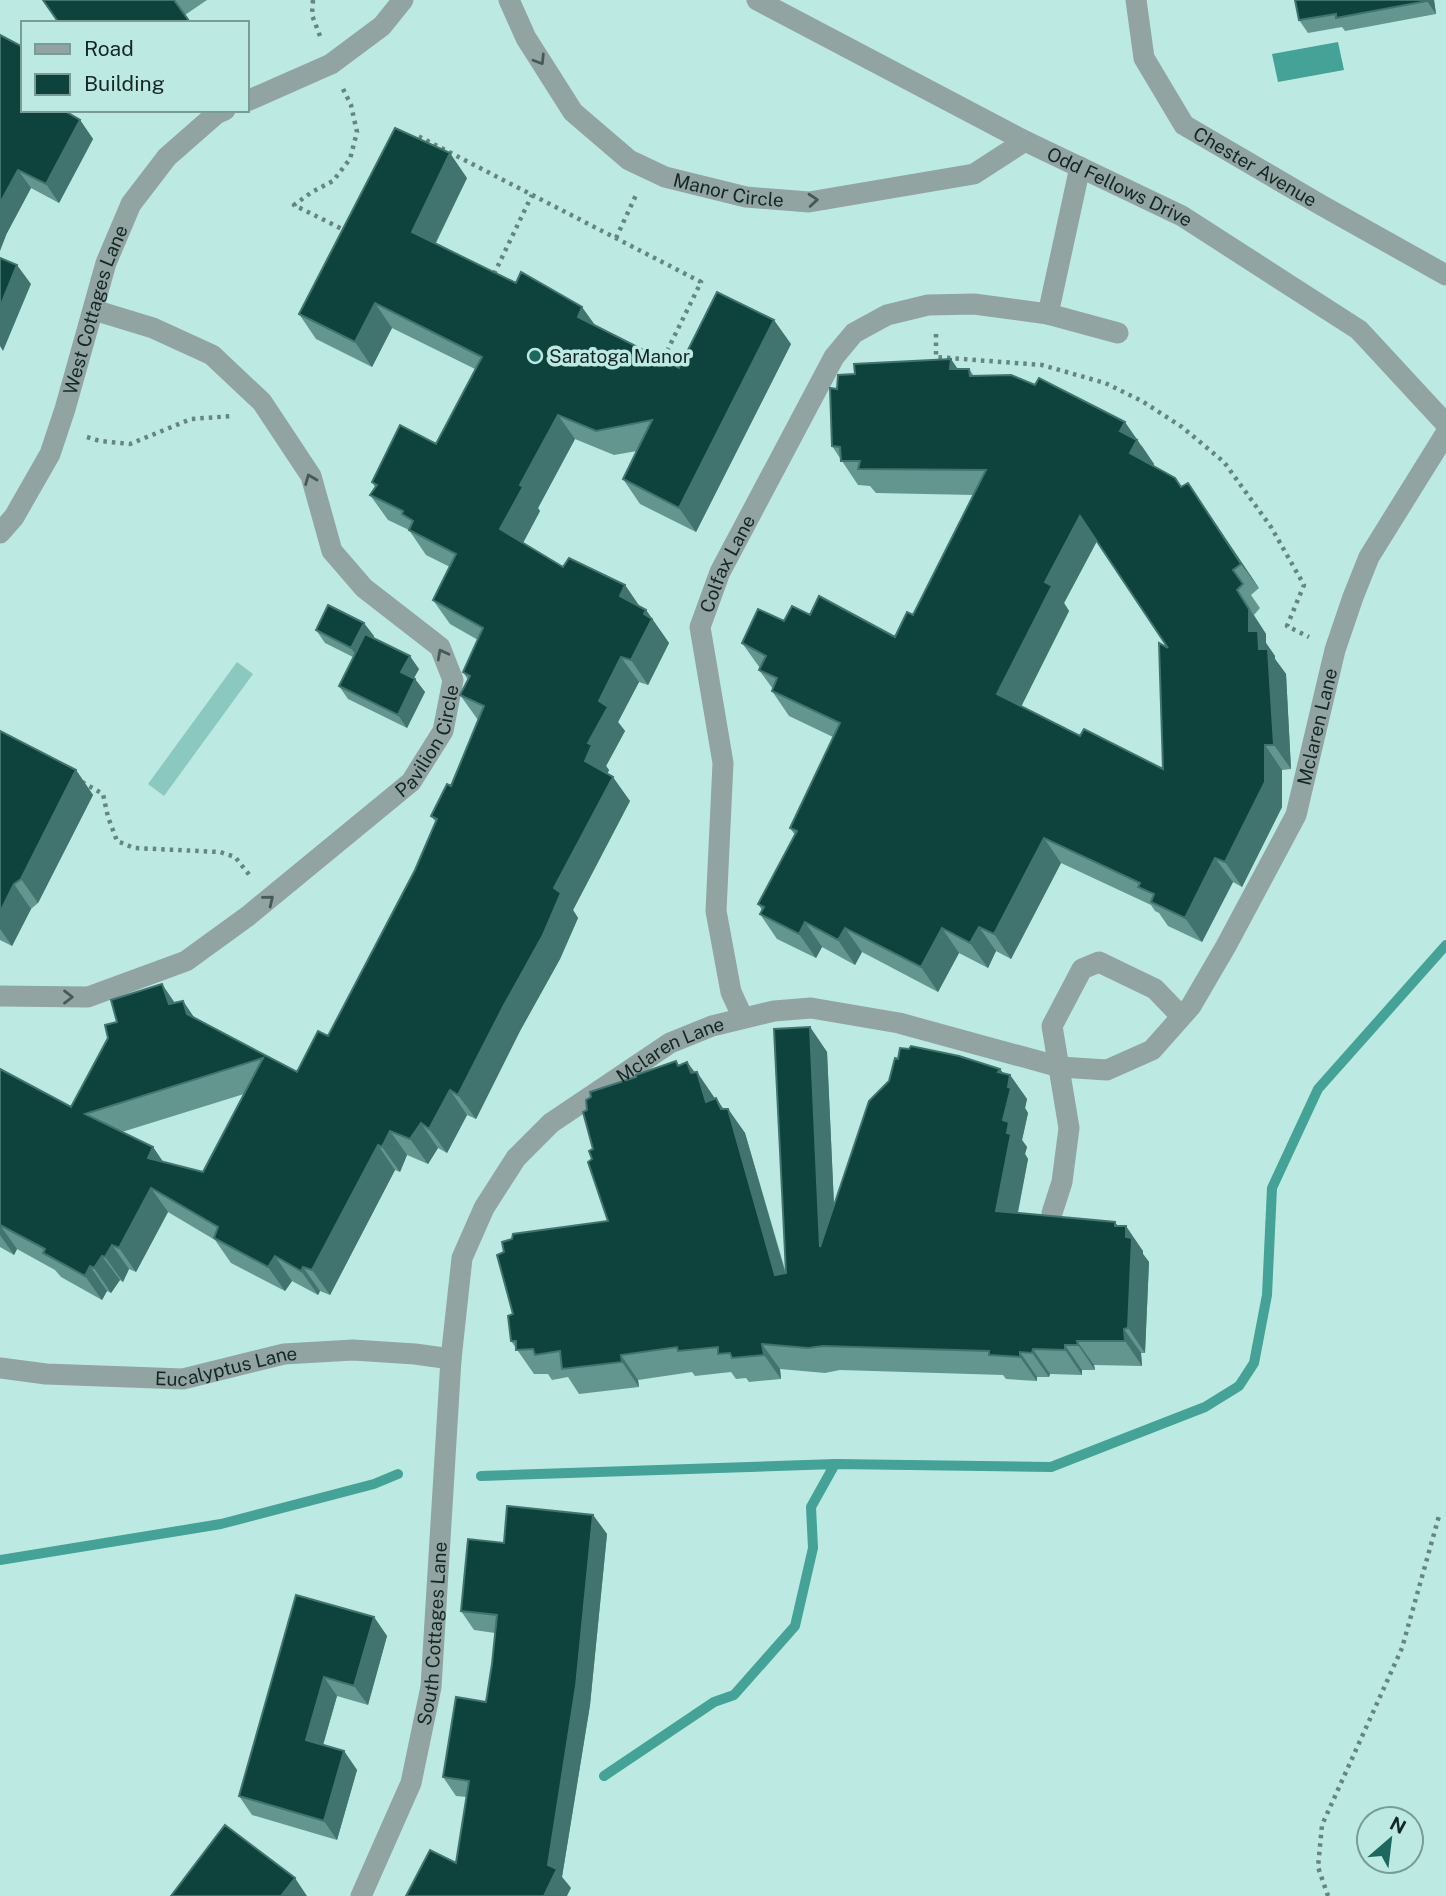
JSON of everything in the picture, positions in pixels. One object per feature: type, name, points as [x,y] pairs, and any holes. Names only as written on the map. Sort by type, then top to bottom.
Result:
[{"type":"street","points":[[248,101],[331,64],[382,26],[402,0]]},
{"type":"street","name":"Manor Circle","points":[[509,0],[526,38],[573,112],[629,160],[665,177],[746,198],[809,202],[974,174],[1024,141]]},
{"type":"street","name":"Odd Fellows Drive","points":[[757,0],[1024,141],[1182,216],[1359,330],[1446,424]]},
{"type":"street","name":"Chester Avenue","points":[[1136,0],[1144,58],[1184,125],[1446,275]]},
{"type":"street","name":"West Cottages Lane","points":[[0,533],[14,517],[50,454],[60,428],[106,263],[131,204],[167,157],[220,112]]},
{"type":"street","points":[[1048,314],[1080,167]]},
{"type":"street","name":"Colfax Lane","points":[[743,1018],[731,992],[716,911],[723,763],[700,627],[720,572],[834,357],[854,333],[887,314],[928,305],[974,304],[1048,314],[1118,333]]},
{"type":"street","name":"Pavilion Circle","points":[[0,996],[88,997],[187,961],[269,899],[411,782],[443,732],[453,680],[440,647],[364,588],[332,551],[311,476],[262,402],[212,355],[153,328],[94,310]]},
{"type":"street","name":"Mclaren Lane","points":[[451,1359],[462,1258],[484,1208],[516,1158],[551,1122],[670,1043],[712,1026],[743,1018],[774,1011],[811,1009],[899,1023],[1060,1067],[1107,1070],[1152,1050],[1191,1006],[1226,947],[1296,815],[1335,650],[1353,597],[1369,558],[1446,433]]},
{"type":"street","points":[[1052,1213],[1062,1182],[1069,1128],[1052,1026],[1082,969],[1099,962],[1155,989],[1181,1016]]},
{"type":"street","name":"Eucalyptus Lane","points":[[0,1368],[46,1374],[183,1379],[284,1354],[353,1350],[451,1359]]},
{"type":"street","name":"South Cottages Lane","points":[[361,1896],[411,1783],[431,1687],[451,1359]]},
{"type":"path","points":[[313,0],[312,15],[323,45]]},
{"type":"path","points":[[339,82],[351,105],[357,132],[350,159],[332,181],[294,205],[351,234]]},
{"type":"path","points":[[410,147],[416,135],[701,282],[668,349]]},
{"type":"path","points":[[616,238],[648,169]]},
{"type":"path","points":[[494,274],[531,195]]},
{"type":"path","points":[[939,305],[936,357],[1042,365],[1105,383],[1142,401],[1182,426],[1224,462],[1271,527],[1304,585],[1287,626],[1335,650]]},
{"type":"path","points":[[60,428],[100,441],[130,444],[191,419],[245,415],[262,402]]},
{"type":"path","points":[[81,781],[103,794],[117,841],[134,848],[220,852],[235,857],[269,899]]},
{"type":"path","points":[[1328,1896],[1318,1867],[1322,1825],[1402,1648],[1439,1516]]},
{"type":"shaded area","points":[[1338,42],[1344,70],[1278,82],[1272,54]]},
{"type":"shaded area","points":[[237,662],[253,674],[164,796],[148,784]]},
{"type":"building","points":[[43,0],[174,0],[189,21],[58,21]]},
{"type":"building","points":[[1295,0],[1427,1],[1336,18],[1336,14],[1299,20]]},
{"type":"building","points":[[0,35],[21,46],[21,112],[66,112],[80,120],[46,184],[18,170],[0,203]]},
{"type":"building","points":[[395,128],[450,153],[412,232],[516,283],[521,272],[582,307],[578,317],[679,368],[717,292],[774,320],[679,508],[623,479],[652,420],[596,431],[558,415],[520,485],[523,487],[500,529],[563,567],[569,558],[625,585],[620,596],[646,610],[644,614],[652,619],[631,660],[621,657],[599,701],[608,707],[588,743],[592,745],[585,761],[613,777],[554,888],[561,893],[543,935],[458,1095],[450,1090],[429,1129],[421,1123],[410,1139],[390,1131],[382,1147],[378,1145],[312,1270],[303,1267],[301,1271],[275,1256],[268,1267],[214,1238],[218,1227],[151,1188],[119,1248],[112,1245],[94,1268],[90,1266],[85,1276],[43,1253],[45,1249],[0,1225],[0,1069],[71,1107],[108,1038],[105,1025],[117,1022],[111,1000],[162,984],[169,1004],[183,1001],[187,1014],[297,1072],[318,1031],[328,1036],[415,870],[437,819],[431,816],[447,784],[451,786],[484,706],[460,695],[470,676],[463,672],[483,628],[433,600],[456,554],[409,530],[413,521],[402,514],[403,511],[370,495],[377,485],[372,482],[400,425],[436,444],[482,357],[375,303],[355,342],[299,314]],"holes":[[[263,1058],[203,1172],[148,1158],[153,1147],[85,1114]]]},
{"type":"building","points":[[0,258],[17,265],[0,307]]},
{"type":"building","points":[[951,359],[950,369],[969,369],[970,376],[1011,375],[1035,385],[1039,378],[1125,422],[1120,431],[1137,440],[1130,453],[1175,478],[1181,487],[1188,483],[1241,564],[1233,570],[1243,584],[1237,590],[1249,609],[1249,631],[1258,631],[1259,649],[1268,649],[1274,745],[1265,745],[1265,782],[1225,862],[1215,858],[1185,918],[1151,902],[1154,894],[1138,887],[1140,883],[1044,838],[994,934],[979,927],[970,943],[942,928],[921,967],[845,928],[838,940],[805,922],[799,934],[760,914],[764,907],[758,904],[797,831],[790,828],[840,723],[772,691],[777,678],[759,670],[766,656],[742,643],[758,609],[784,621],[792,606],[810,615],[819,596],[895,637],[907,612],[913,615],[986,470],[858,469],[860,461],[841,461],[840,447],[832,446],[830,388],[837,389],[838,375],[855,374],[854,364]],"holes":[[[1080,516],[1168,648],[1159,643],[1163,769],[1084,729],[1080,736],[997,694],[1052,586],[1045,582]]]},
{"type":"building","points":[[328,605],[364,623],[351,648],[316,630]]},
{"type":"building","points":[[365,634],[410,656],[401,672],[415,679],[398,715],[339,686]]},
{"type":"building","points":[[0,731],[76,770],[21,879],[14,884],[0,912]]},
{"type":"building","points":[[810,1027],[820,1247],[869,1101],[889,1081],[900,1048],[909,1049],[911,1046],[959,1056],[1000,1069],[998,1072],[1010,1075],[1008,1087],[1011,1088],[1003,1120],[1009,1122],[1007,1133],[1011,1134],[996,1211],[1115,1222],[1115,1226],[1126,1226],[1126,1237],[1132,1238],[1128,1328],[1124,1329],[1125,1341],[1077,1341],[1078,1345],[1065,1345],[1065,1350],[1033,1349],[1032,1353],[1020,1352],[1020,1357],[989,1355],[989,1351],[823,1346],[808,1348],[762,1344],[764,1355],[732,1358],[730,1353],[718,1354],[718,1347],[678,1351],[677,1347],[621,1355],[622,1362],[562,1369],[560,1351],[535,1355],[533,1349],[516,1350],[516,1341],[511,1341],[508,1316],[513,1314],[497,1255],[504,1252],[502,1242],[512,1239],[513,1234],[608,1221],[588,1162],[592,1159],[589,1151],[593,1149],[583,1112],[587,1110],[586,1100],[591,1097],[590,1092],[676,1061],[678,1066],[687,1062],[691,1073],[697,1072],[706,1102],[716,1098],[721,1109],[728,1109],[775,1275],[786,1273],[774,1029]]},
{"type":"building","points":[[507,1506],[593,1515],[576,1686],[548,1865],[557,1869],[544,1896],[406,1896],[430,1850],[456,1863],[469,1781],[443,1777],[456,1697],[486,1702],[497,1615],[461,1611],[468,1539],[504,1543]]},
{"type":"building","points":[[296,1595],[374,1617],[354,1686],[324,1677],[306,1740],[344,1751],[324,1821],[239,1796]]},
{"type":"building","points":[[225,1825],[295,1878],[281,1896],[171,1896]]},
{"type":"waterway","points":[[604,1776],[714,1702],[734,1695],[795,1626],[813,1548],[811,1507],[835,1464],[1051,1467],[1205,1407],[1239,1386],[1254,1363],[1267,1295],[1272,1188],[1318,1089],[1446,945]]},
{"type":"waterway","points":[[481,1476],[835,1464]]},
{"type":"waterway","points":[[0,1560],[221,1524],[374,1484],[398,1474]]},
{"type":"place","name":"Saratoga Manor","points":[[535,356]]}]
